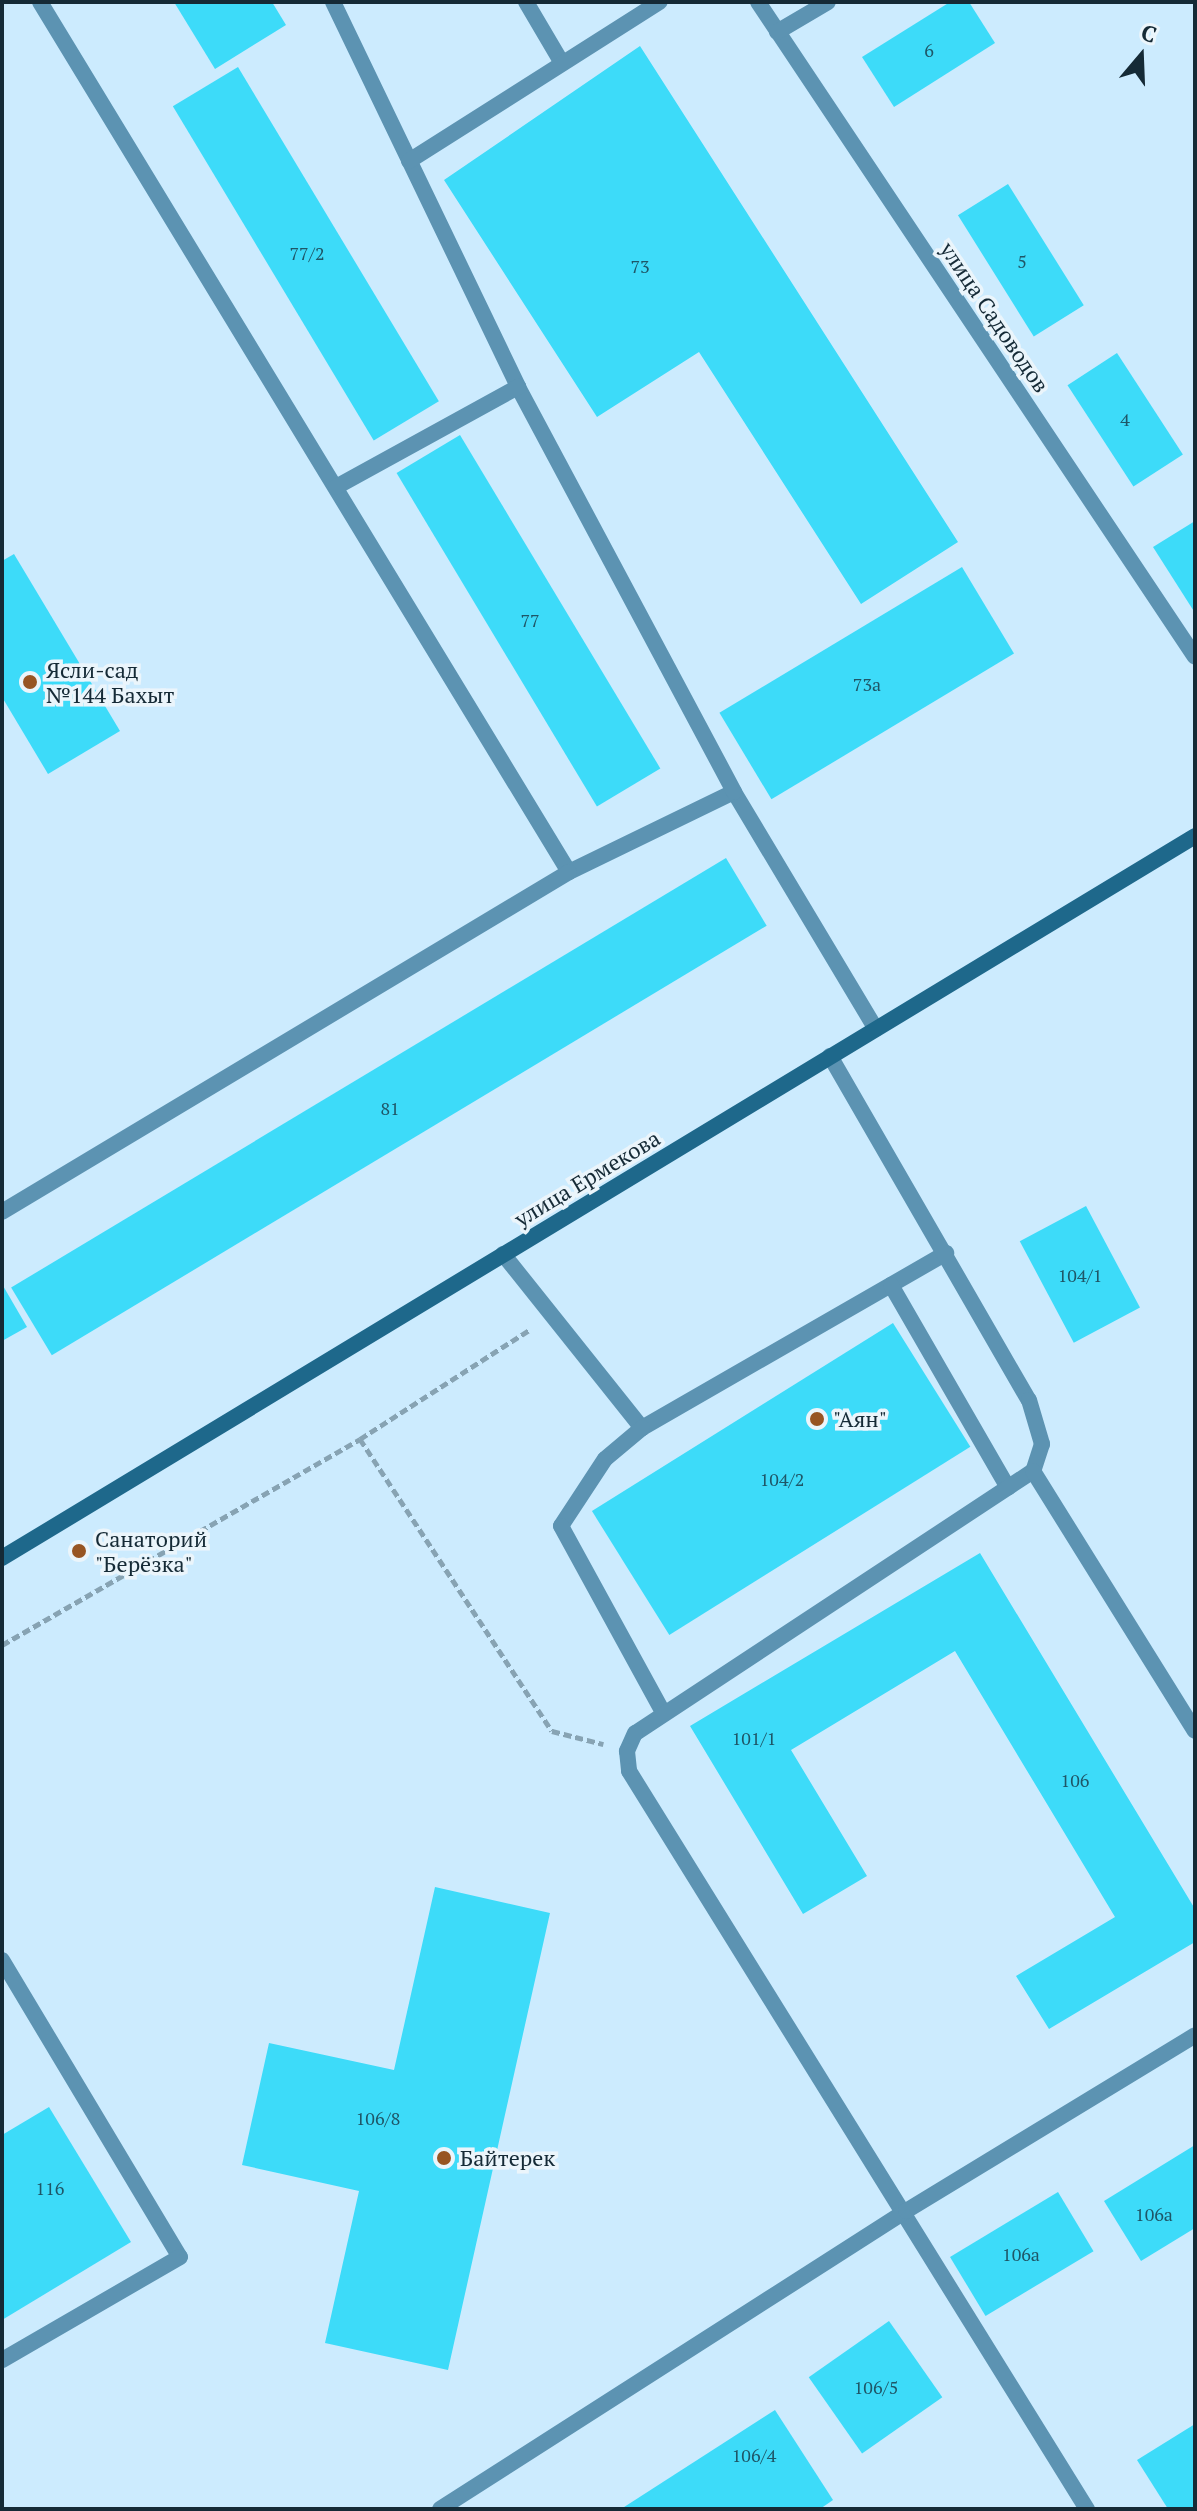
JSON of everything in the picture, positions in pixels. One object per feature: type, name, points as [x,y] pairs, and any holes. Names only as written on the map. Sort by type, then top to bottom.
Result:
[{"type":"main road","name":"улица Ермекова","points":[[2,1558],[1195,836]]},
{"type":"street","points":[[40,2],[569,872]]},
{"type":"street","points":[[333,2],[518,387],[734,792],[876,1029]]},
{"type":"street","points":[[526,2],[562,63]]},
{"type":"street","points":[[409,161],[660,2]]},
{"type":"street","name":"улица Садоводов","points":[[758,2],[1195,657]]},
{"type":"street","points":[[777,32],[828,2]]},
{"type":"street","points":[[336,487],[518,387]]},
{"type":"street","points":[[2,1212],[569,872],[734,792]]},
{"type":"street","points":[[830,1056],[1029,1400],[1042,1444],[1033,1471],[635,1733],[627,1751],[629,1771],[906,2211],[1087,2509]]},
{"type":"street","points":[[664,1714],[561,1526],[605,1459],[642,1428],[946,1253]]},
{"type":"street","points":[[503,1254],[642,1428]]},
{"type":"street","points":[[891,1285],[1008,1488]]},
{"type":"street","points":[[1033,1471],[1195,1731]]},
{"type":"street","points":[[2,1960],[180,2257],[2,2360]]},
{"type":"street","points":[[440,2509],[906,2211],[1195,2035]]},
{"type":"path","points":[[2,1645],[360,1439],[551,1316]]},
{"type":"path","points":[[360,1439],[552,1731],[627,1751]]},
{"type":"building","points":[[174,2],[272,2],[286,25],[215,69]]},
{"type":"building","points":[[950,2],[969,2],[995,43],[894,107],[862,57]]},
{"type":"building","points":[[640,46],[958,542],[861,604],[699,352],[597,417],[444,180]]},
{"type":"building","points":[[238,67],[439,401],[374,440],[173,106]]},
{"type":"building","points":[[1008,184],[1084,305],[1034,337],[958,215]]},
{"type":"building","points":[[1117,353],[1183,454],[1133,487],[1068,385]]},
{"type":"building","points":[[460,435],[660,768],[597,807],[397,473]]},
{"type":"building","points":[[1195,521],[1195,613],[1153,547]]},
{"type":"building","points":[[14,554],[120,731],[48,774],[2,697],[2,561]]},
{"type":"building","points":[[962,567],[1014,654],[771,799],[719,713]]},
{"type":"building","points":[[726,858],[767,926],[52,1355],[11,1288]]},
{"type":"building","points":[[1086,1206],[1140,1308],[1074,1343],[1020,1241]]},
{"type":"building","points":[[2,1284],[27,1327],[2,1341]]},
{"type":"building","points":[[893,1323],[970,1447],[669,1635],[592,1511]]},
{"type":"building","points":[[980,1553],[1195,1909],[1195,1942],[1049,2029],[1016,1976],[1115,1917],[955,1651],[791,1750],[867,1876],[803,1914],[690,1726]]},
{"type":"building","points":[[435,1887],[550,1913],[448,2370],[325,2343],[359,2191],[242,2165],[269,2043],[394,2070]]},
{"type":"building","points":[[49,2107],[131,2242],[2,2320],[2,2135]]},
{"type":"building","points":[[1195,2145],[1195,2228],[1141,2261],[1104,2201]]},
{"type":"building","points":[[1058,2192],[1094,2251],[986,2316],[950,2257]]},
{"type":"building","points":[[889,2321],[942,2397],[862,2453],[809,2377]]},
{"type":"building","points":[[775,2410],[833,2500],[820,2509],[621,2509]]},
{"type":"building","points":[[1195,2424],[1195,2509],[1168,2509],[1137,2460]]},
{"type":"place","name":"Ясли-сад №144 Бахыт","points":[[30,682]]},
{"type":"place","name":"\"Аян\"","points":[[817,1419]]},
{"type":"place","name":"Санаторий \"Берёзка\"","points":[[79,1551]]},
{"type":"place","name":"Байтерек","points":[[444,2158]]}]
